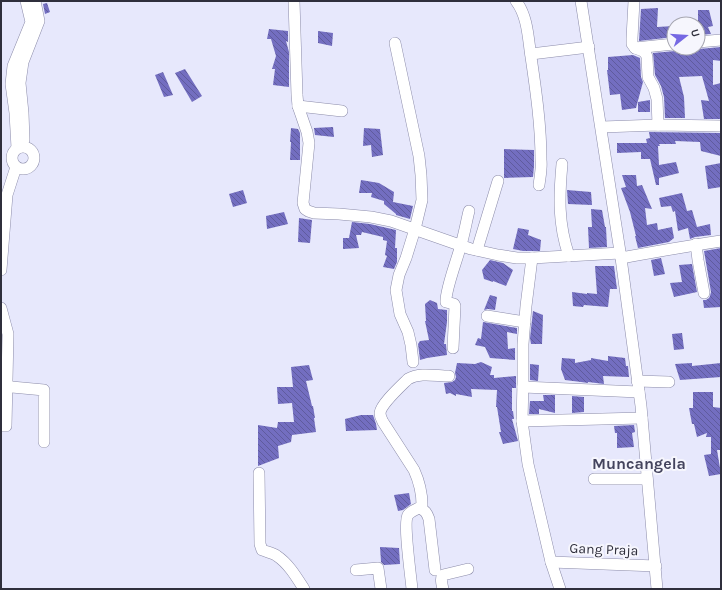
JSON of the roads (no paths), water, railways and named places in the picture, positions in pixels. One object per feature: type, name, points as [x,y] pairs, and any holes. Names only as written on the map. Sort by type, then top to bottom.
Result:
[{"type":"street","points":[[26,1],[31,22],[26,46]]},
{"type":"street","points":[[21,148],[11,84],[13,66],[26,46],[39,21],[35,1]]},
{"type":"street","points":[[294,1],[298,106],[307,132],[309,143],[303,204],[305,210],[314,213],[371,217],[391,221],[461,246],[517,258],[620,256],[669,250],[696,244],[721,241]]},
{"type":"street","points":[[516,1],[527,26],[535,84],[542,162],[539,185]]},
{"type":"street","points":[[582,1],[602,127],[642,418],[657,589]]},
{"type":"street","points":[[634,1],[632,44],[635,48],[643,51],[647,57],[648,77],[654,88],[657,99],[658,125]]},
{"type":"street","points":[[706,41],[721,40]]},
{"type":"street","points":[[395,43],[421,169],[422,200],[415,229],[399,275],[396,290],[400,314],[408,332],[413,362]]},
{"type":"street","points":[[635,48],[666,45]]},
{"type":"street","points":[[531,54],[589,47]]},
{"type":"street","points":[[298,106],[342,111]]},
{"type":"street","points":[[602,127],[658,125],[721,126]]},
{"type":"street","points":[[21,148],[31,149],[35,155],[34,162],[30,168],[23,170],[16,167],[12,161],[13,154],[21,148]]},
{"type":"street","points":[[562,164],[560,211],[563,233],[569,256]]},
{"type":"street","points":[[1,270],[7,195],[16,167]]},
{"type":"street","points":[[477,250],[498,181]]},
{"type":"street","points":[[453,348],[455,306],[454,304],[446,302],[446,299],[469,211]]},
{"type":"street","points":[[696,244],[704,293]]},
{"type":"street","points":[[532,258],[524,322],[522,421],[528,464],[551,562],[560,589]]},
{"type":"street","points":[[1,308],[8,334],[4,386],[6,426],[1,426]]},
{"type":"street","points":[[487,316],[524,322]]},
{"type":"street","points":[[412,589],[406,522],[409,514],[419,508],[422,505],[422,502],[414,470],[380,414],[384,404],[408,379],[413,376],[449,376]]},
{"type":"street","points":[[523,387],[638,387],[669,382]]},
{"type":"street","points":[[4,386],[44,390],[44,442]]},
{"type":"street","points":[[522,421],[642,418]]},
{"type":"street","points":[[259,473],[261,548],[262,550],[278,557],[283,561],[304,589]]},
{"type":"street","points":[[594,479],[647,479]]},
{"type":"street","points":[[419,508],[424,510],[429,519],[436,570]]},
{"type":"street","name":"Gang Praja","points":[[551,562],[656,566]]},
{"type":"street","points":[[356,570],[378,568],[381,589]]},
{"type":"street","points":[[443,589],[441,579],[443,575],[468,569]]},
{"type":"district","name":"Muncangela","points":[[639,463]]}]
